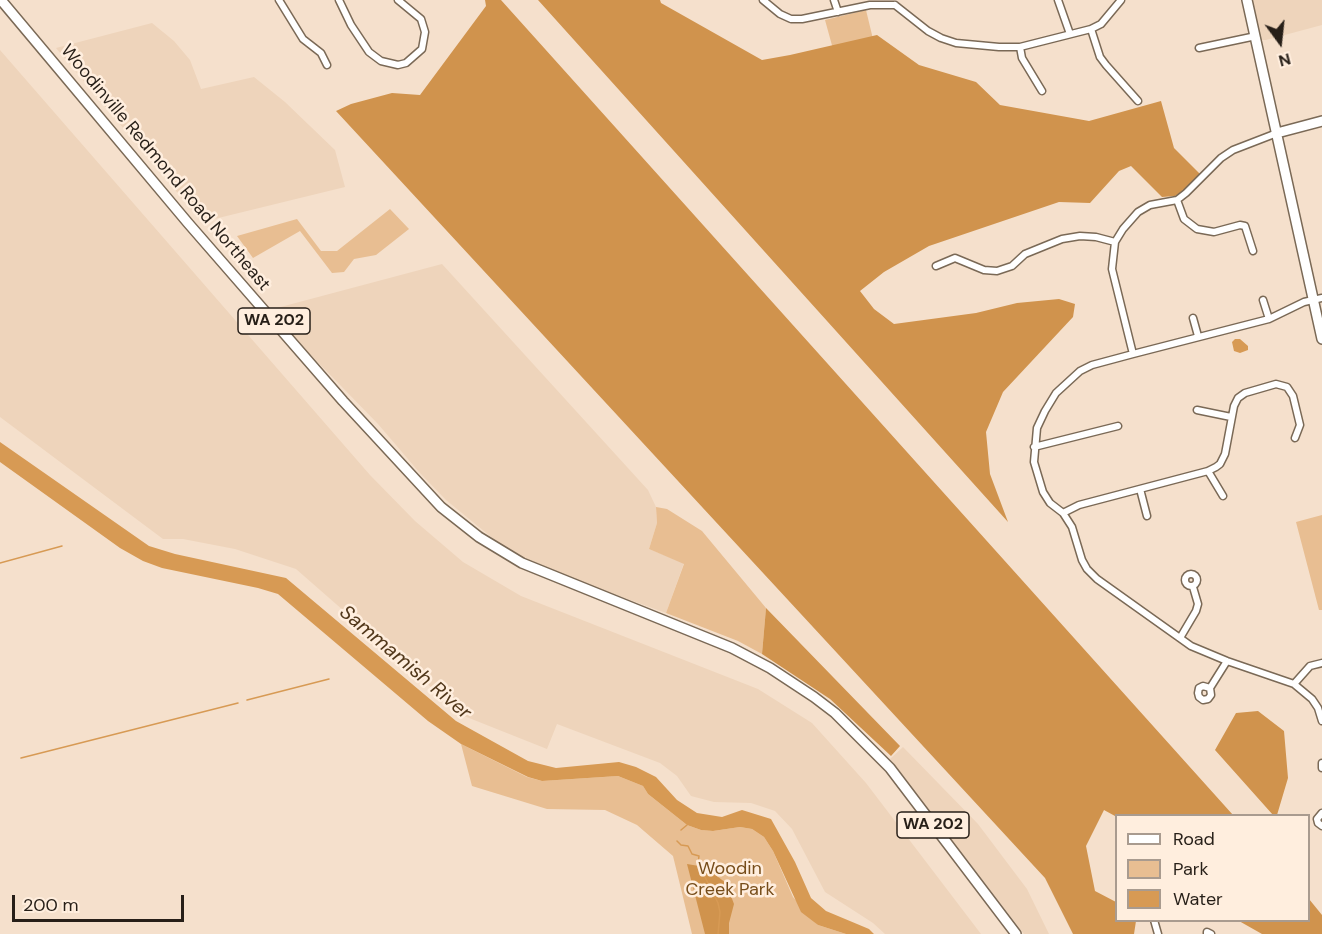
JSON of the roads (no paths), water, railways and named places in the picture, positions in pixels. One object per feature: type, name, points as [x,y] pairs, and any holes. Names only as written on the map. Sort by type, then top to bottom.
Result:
[{"type":"main road","name":"Woodinville Redmond Road Northeast","points":[[2,0],[188,223],[343,401],[441,507],[479,537],[522,563],[732,648],[771,668],[814,697],[835,713],[890,768],[1016,934]]},
{"type":"main road","points":[[1247,0],[1318,299],[1322,339]]},
{"type":"main road","points":[[1277,133],[1322,121]]},
{"type":"street","points":[[279,0],[303,39],[321,53],[327,65]]},
{"type":"street","points":[[339,0],[351,25],[369,52],[387,64],[398,65],[406,63],[422,49],[425,32],[421,19],[398,0]]},
{"type":"street","points":[[763,0],[791,19],[802,20],[878,4],[896,3],[928,31],[941,38],[978,46],[1020,46],[1091,29],[1101,24],[1121,0]]},
{"type":"street","points":[[834,0],[838,12]]},
{"type":"street","points":[[1058,0],[1070,34]]},
{"type":"street","points":[[1091,29],[1100,57],[1138,102]]},
{"type":"street","points":[[1199,48],[1256,36]]},
{"type":"street","points":[[1020,46],[1022,58],[1042,91]]},
{"type":"street","points":[[1133,354],[1115,286],[1112,263],[1116,242],[1123,229],[1138,212],[1150,206],[1177,200],[1221,158],[1233,150],[1277,133]]},
{"type":"street","points":[[1177,200],[1184,219],[1197,229],[1214,232],[1240,225],[1245,226],[1252,251]]},
{"type":"street","points":[[936,266],[955,258],[984,270],[997,271],[1012,266],[1025,254],[1062,239],[1080,236],[1116,242]]},
{"type":"street","points":[[1318,299],[1269,319],[1092,365],[1074,376],[1056,393],[1037,428],[1034,447],[1035,468],[1043,492],[1050,503],[1063,513],[1072,527],[1082,560],[1097,579],[1191,646],[1294,684],[1312,699],[1322,721]]},
{"type":"street","points":[[1263,300],[1269,319]]},
{"type":"street","points":[[1193,318],[1198,336]]},
{"type":"street","points":[[1063,513],[1079,505],[1216,467],[1222,460],[1231,417],[1238,398],[1245,393],[1276,384],[1287,387],[1293,396],[1300,425],[1295,438]]},
{"type":"street","points":[[1197,410],[1231,417]]},
{"type":"street","points":[[1034,447],[1118,426]]},
{"type":"street","points":[[1208,471],[1223,496]]},
{"type":"street","points":[[1140,489],[1148,516]]},
{"type":"street","points":[[1180,638],[1198,604],[1193,586]]},
{"type":"street","points":[[1210,688],[1227,661]]},
{"type":"street","points":[[1294,684],[1310,666],[1322,663]]},
{"type":"street","points":[[1322,763],[1322,768]]},
{"type":"street","points":[[1322,813],[1317,819],[1322,826]]},
{"type":"water","points":[[1240,339],[1248,346],[1248,350],[1240,353],[1234,351],[1232,342]]},
{"type":"water","points":[[0,442],[149,546],[175,554],[286,578],[456,721],[528,761],[556,768],[619,762],[656,777],[677,800],[697,813],[722,817],[742,810],[771,819],[795,862],[811,898],[826,911],[869,929],[874,934],[846,934],[818,925],[801,912],[773,851],[764,837],[752,829],[740,827],[713,831],[701,830],[687,825],[648,794],[643,786],[618,776],[542,781],[528,777],[461,744],[428,721],[278,594],[162,568],[143,561],[120,548],[0,462]]},
{"type":"waterway","points":[[0,563],[62,546]]},
{"type":"waterway","points":[[247,700],[329,679]]},
{"type":"waterway","points":[[21,758],[238,703]]},
{"type":"waterway","points":[[681,830],[687,825]]},
{"type":"waterway","points":[[677,841],[681,845],[688,846],[692,854],[699,856],[698,863],[718,903],[720,912],[718,934]]},
{"type":"water label","name":"Sammamish River","points":[[405,663]]},
{"type":"park label","name":"Woodin Creek Park","points":[[730,879]]}]
